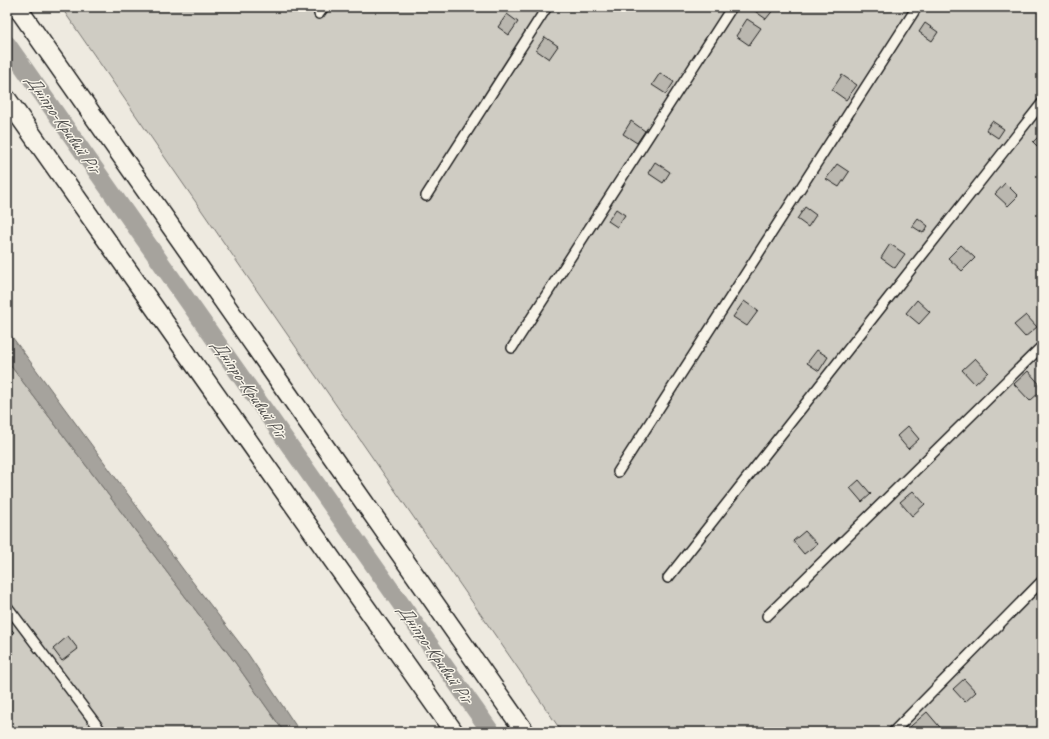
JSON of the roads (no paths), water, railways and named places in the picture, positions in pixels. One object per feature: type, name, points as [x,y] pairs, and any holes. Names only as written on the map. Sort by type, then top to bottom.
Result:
[{"type":"street","points":[[17,7],[525,732]]},
{"type":"street","points":[[7,99],[454,732]]},
{"type":"lane","points":[[426,196],[547,7]]},
{"type":"lane","points":[[512,348],[732,7]]},
{"type":"lane","points":[[618,472],[917,7]]},
{"type":"lane","points":[[668,578],[1042,103]]},
{"type":"lane","points":[[767,616],[1042,346]]},
{"type":"lane","points":[[893,732],[1042,581]]},
{"type":"lane","points":[[7,606],[102,732]]},
{"type":"waterway","name":"Дніпро-Кривий Ріг","points":[[7,44],[491,732]]}]
